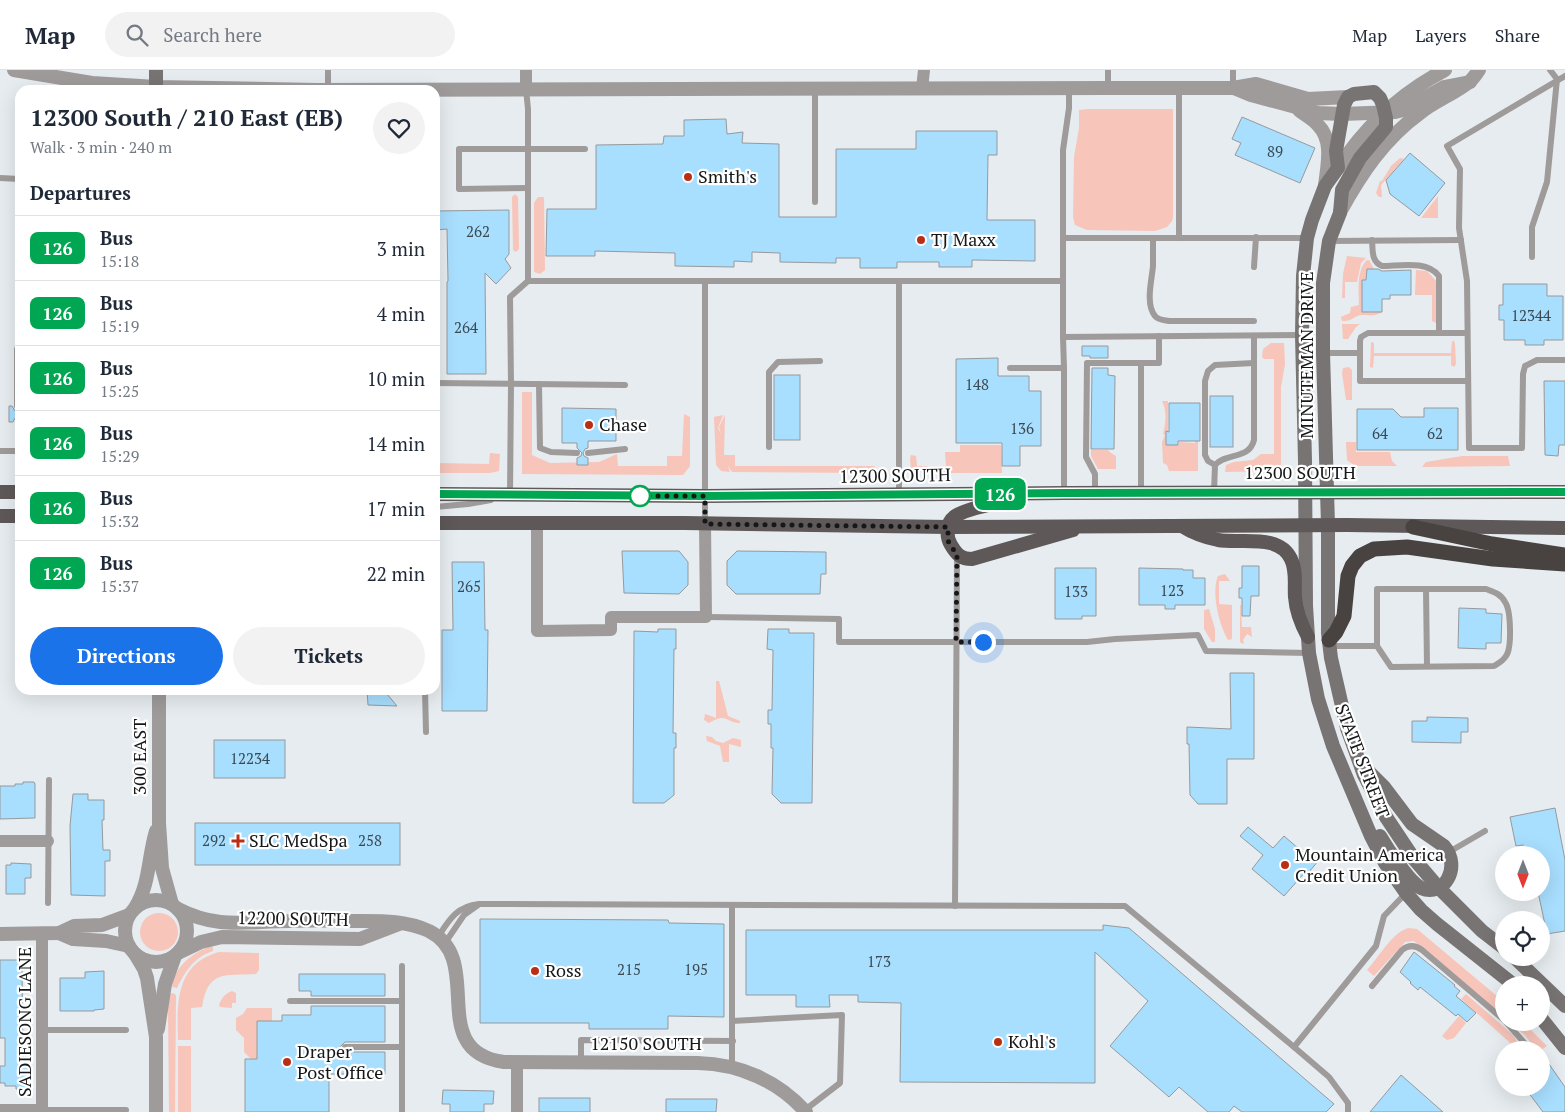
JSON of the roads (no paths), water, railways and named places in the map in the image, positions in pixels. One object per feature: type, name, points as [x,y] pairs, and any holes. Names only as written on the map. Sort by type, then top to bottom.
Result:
[{"type":"highway","points":[[1413,527],[1492,544],[1565,555]]},
{"type":"highway","points":[[1329,643],[1344,616],[1348,576],[1352,566],[1360,556],[1374,549],[1407,547],[1493,559],[1565,564]]},
{"type":"main road","points":[[156,70],[156,85]]},
{"type":"main road","points":[[1338,168],[1336,150],[1342,114],[1348,98],[1359,93],[1374,92],[1380,98],[1385,112],[1386,127],[1360,158],[1342,190],[1340,213]]},
{"type":"main road","name":"MINUTEMAN DRIVE","points":[[1305,492],[1302,335],[1303,276],[1307,238],[1325,186],[1338,168]]},
{"type":"main road","name":"MINUTEMAN DRIVE","points":[[1326,492],[1323,283],[1329,241],[1340,213]]},
{"type":"main road","points":[[0,492],[15,492]]},
{"type":"main road","name":"12300 SOUTH","points":[[440,494],[705,496],[1214,492],[1565,492]]},
{"type":"main road","name":"STATE STREET","points":[[1305,492],[1306,606],[1309,653],[1318,699],[1340,766],[1385,863],[1406,893],[1437,924],[1503,976]]},
{"type":"main road","name":"STATE STREET","points":[[1326,492],[1329,643],[1343,712],[1364,775],[1386,818],[1414,859],[1438,887],[1482,931],[1495,941]]},
{"type":"main road","points":[[1032,494],[960,513],[952,518],[948,527],[948,541],[957,555],[964,559],[972,559],[1090,525]]},
{"type":"main road","points":[[0,516],[15,516]]},
{"type":"main road","points":[[440,523],[948,527],[1328,525],[1565,528]]},
{"type":"main road","points":[[1182,525],[1192,533],[1211,538],[1231,541],[1270,542],[1287,552],[1294,564],[1296,605],[1300,621],[1308,637]]},
{"type":"main road","points":[[1349,787],[1363,806],[1389,851],[1421,888],[1430,889],[1438,887],[1449,878],[1452,861],[1449,852],[1444,846],[1412,824],[1384,787],[1360,763]]},
{"type":"main road","points":[[1523,966],[1565,1006]]},
{"type":"main road","points":[[1550,1029],[1565,1048]]},
{"type":"street","points":[[14,70],[113,85]]},
{"type":"street","points":[[526,70],[526,90]]},
{"type":"street","points":[[922,89],[924,70]]},
{"type":"street","name":"MINUTEMAN DRIVE","points":[[1338,168],[1358,140],[1385,112],[1412,90],[1445,70]]},
{"type":"street","name":"MINUTEMAN DRIVE","points":[[1340,213],[1356,182],[1376,155],[1398,132],[1420,113],[1470,82],[1479,70]]},
{"type":"street","points":[[1233,88],[1297,108],[1318,113],[1342,114],[1403,110],[1444,86],[1470,82]]},
{"type":"street","points":[[440,90],[1233,88],[1256,84],[1308,99],[1348,98]]},
{"type":"street","points":[[1374,92],[1396,94],[1412,90]]},
{"type":"street","points":[[1297,108],[1318,124],[1328,141],[1325,186]]},
{"type":"street","points":[[537,524],[537,631],[611,630],[611,617],[706,617],[705,524]]},
{"type":"street","name":"300 EAST","points":[[159,695],[159,823],[162,868],[175,906]]},
{"type":"street","name":"300 EAST","points":[[132,912],[146,885],[153,844],[159,823]]},
{"type":"street","points":[[0,841],[48,841]]},
{"type":"street","points":[[0,934],[59,932],[74,926],[102,924],[132,912],[148,901],[164,901],[175,906],[186,923],[188,931],[165,984],[161,1018],[156,1037]]},
{"type":"street","name":"12200 SOUTH","points":[[175,906],[200,919],[226,924],[289,921],[387,921],[418,927],[441,940]]},
{"type":"street","points":[[132,912],[125,931],[132,950],[144,969],[147,978],[156,1037],[156,1112]]},
{"type":"street","name":"12200 SOUTH","points":[[177,954],[201,942],[222,937],[360,938],[377,934],[392,926],[408,924]]},
{"type":"street","points":[[59,932],[73,939],[106,941],[132,950],[147,960],[154,962],[169,960],[177,954]]},
{"type":"street","name":"SADIESONG LANE","points":[[42,933],[42,1110]]},
{"type":"street","name":"12150 SOUTH","points":[[441,940],[452,955],[455,963],[461,1029],[466,1041],[473,1050],[488,1059],[517,1062],[707,1063],[732,1067],[752,1074],[778,1088],[806,1111]]},
{"type":"street","points":[[517,1062],[518,1112]]},
{"type":"street","points":[[0,1110],[42,1110]]},
{"type":"lane","points":[[328,70],[328,85]]},
{"type":"lane","points":[[1108,70],[1108,88]]},
{"type":"lane","points":[[1233,70],[1233,88]]},
{"type":"lane","points":[[1532,257],[1532,228],[1547,182],[1558,79],[1550,70]]},
{"type":"lane","points":[[1565,76],[1447,146],[1460,169],[1459,228],[1467,281],[1468,448],[1522,448],[1523,374],[1525,366],[1537,360],[1565,360]]},
{"type":"lane","points":[[1064,493],[1063,150],[1069,88]]},
{"type":"lane","points":[[1179,88],[1179,238]]},
{"type":"lane","points":[[815,89],[816,202]]},
{"type":"lane","points":[[526,90],[528,109],[528,281]]},
{"type":"lane","points":[[528,188],[459,189],[459,149],[585,148]]},
{"type":"lane","points":[[0,178],[15,178]]},
{"type":"lane","points":[[1254,267],[1256,237]]},
{"type":"lane","points":[[1063,238],[1307,238]]},
{"type":"lane","points":[[1153,238],[1150,281],[1151,306],[1157,318],[1169,321],[1254,321]]},
{"type":"lane","points":[[1372,240],[1376,263],[1382,266],[1427,267],[1434,270],[1439,276],[1439,332]]},
{"type":"lane","points":[[1329,241],[1461,240]]},
{"type":"lane","points":[[440,507],[477,503],[511,495],[510,298],[528,281],[1063,281]]},
{"type":"lane","points":[[899,281],[899,494]]},
{"type":"lane","points":[[705,282],[705,524]]},
{"type":"lane","points":[[1466,333],[1368,333],[1361,337],[1360,381],[1468,381]]},
{"type":"lane","points":[[1063,337],[1302,335]]},
{"type":"lane","points":[[1095,493],[1095,474],[1086,457],[1086,363],[1159,363],[1159,336]]},
{"type":"lane","points":[[1214,492],[1215,465],[1222,458],[1243,454],[1249,450],[1254,440],[1254,336]]},
{"type":"lane","points":[[1323,353],[1360,353]]},
{"type":"lane","points":[[768,447],[769,372],[778,362],[820,362]]},
{"type":"lane","points":[[1141,363],[1141,493]]},
{"type":"lane","points":[[1215,465],[1208,461],[1205,455],[1206,375],[1215,365],[1254,363]]},
{"type":"lane","points":[[1010,368],[1064,368]]},
{"type":"lane","points":[[440,383],[625,385]]},
{"type":"lane","points":[[539,384],[540,448],[551,452],[577,453]]},
{"type":"lane","points":[[588,453],[625,449]]},
{"type":"lane","points":[[0,451],[15,451]]},
{"type":"lane","points":[[955,906],[957,555]]},
{"type":"lane","points":[[1377,589],[1426,589],[1486,589],[1497,593],[1505,601],[1509,609],[1509,649],[1501,662],[1494,666],[1391,666],[1378,646],[1377,589]]},
{"type":"lane","points":[[1426,589],[1427,666]]},
{"type":"lane","points":[[706,617],[839,619],[839,642],[1087,642],[1198,635],[1206,651],[1309,653]]},
{"type":"lane","points":[[1329,643],[1378,646]]},
{"type":"lane","points":[[425,695],[426,732]]},
{"type":"lane","points":[[48,903],[49,780]]},
{"type":"lane","points":[[1449,852],[1485,831]]},
{"type":"lane","points":[[1294,1047],[1376,946],[1384,916],[1406,893]]},
{"type":"lane","points":[[441,940],[464,915],[479,904],[1125,906],[1329,1077],[1348,1103],[1348,1112]]},
{"type":"lane","points":[[732,905],[732,1067]]},
{"type":"lane","points":[[1372,986],[1402,950],[1415,946],[1495,1012]]},
{"type":"lane","points":[[402,966],[402,1112]]},
{"type":"lane","points":[[290,1001],[402,1001]]},
{"type":"lane","points":[[732,1021],[842,1016],[840,1083],[806,1111]]},
{"type":"lane","points":[[42,1030],[126,1030]]},
{"type":"lane","points":[[1513,1031],[1522,1041]]},
{"type":"lane","points":[[581,1062],[581,1040],[733,1041]]},
{"type":"lane","points":[[345,1047],[402,1047]]},
{"type":"lane","points":[[42,1110],[126,1110]]},
{"type":"place","name":"Smith's","points":[[688,177]]},
{"type":"place","name":"TJ Maxx","points":[[921,240]]},
{"type":"place","name":"Chase","points":[[589,425]]},
{"type":"place","name":"SLC MedSpa","points":[[238,841]]},
{"type":"place","name":"Mountain America Credit Union","points":[[1285,865]]},
{"type":"place","name":"Ross","points":[[535,971]]},
{"type":"place","name":"Kohl's","points":[[998,1042]]},
{"type":"place","name":"Draper Post Office","points":[[287,1062]]}]
